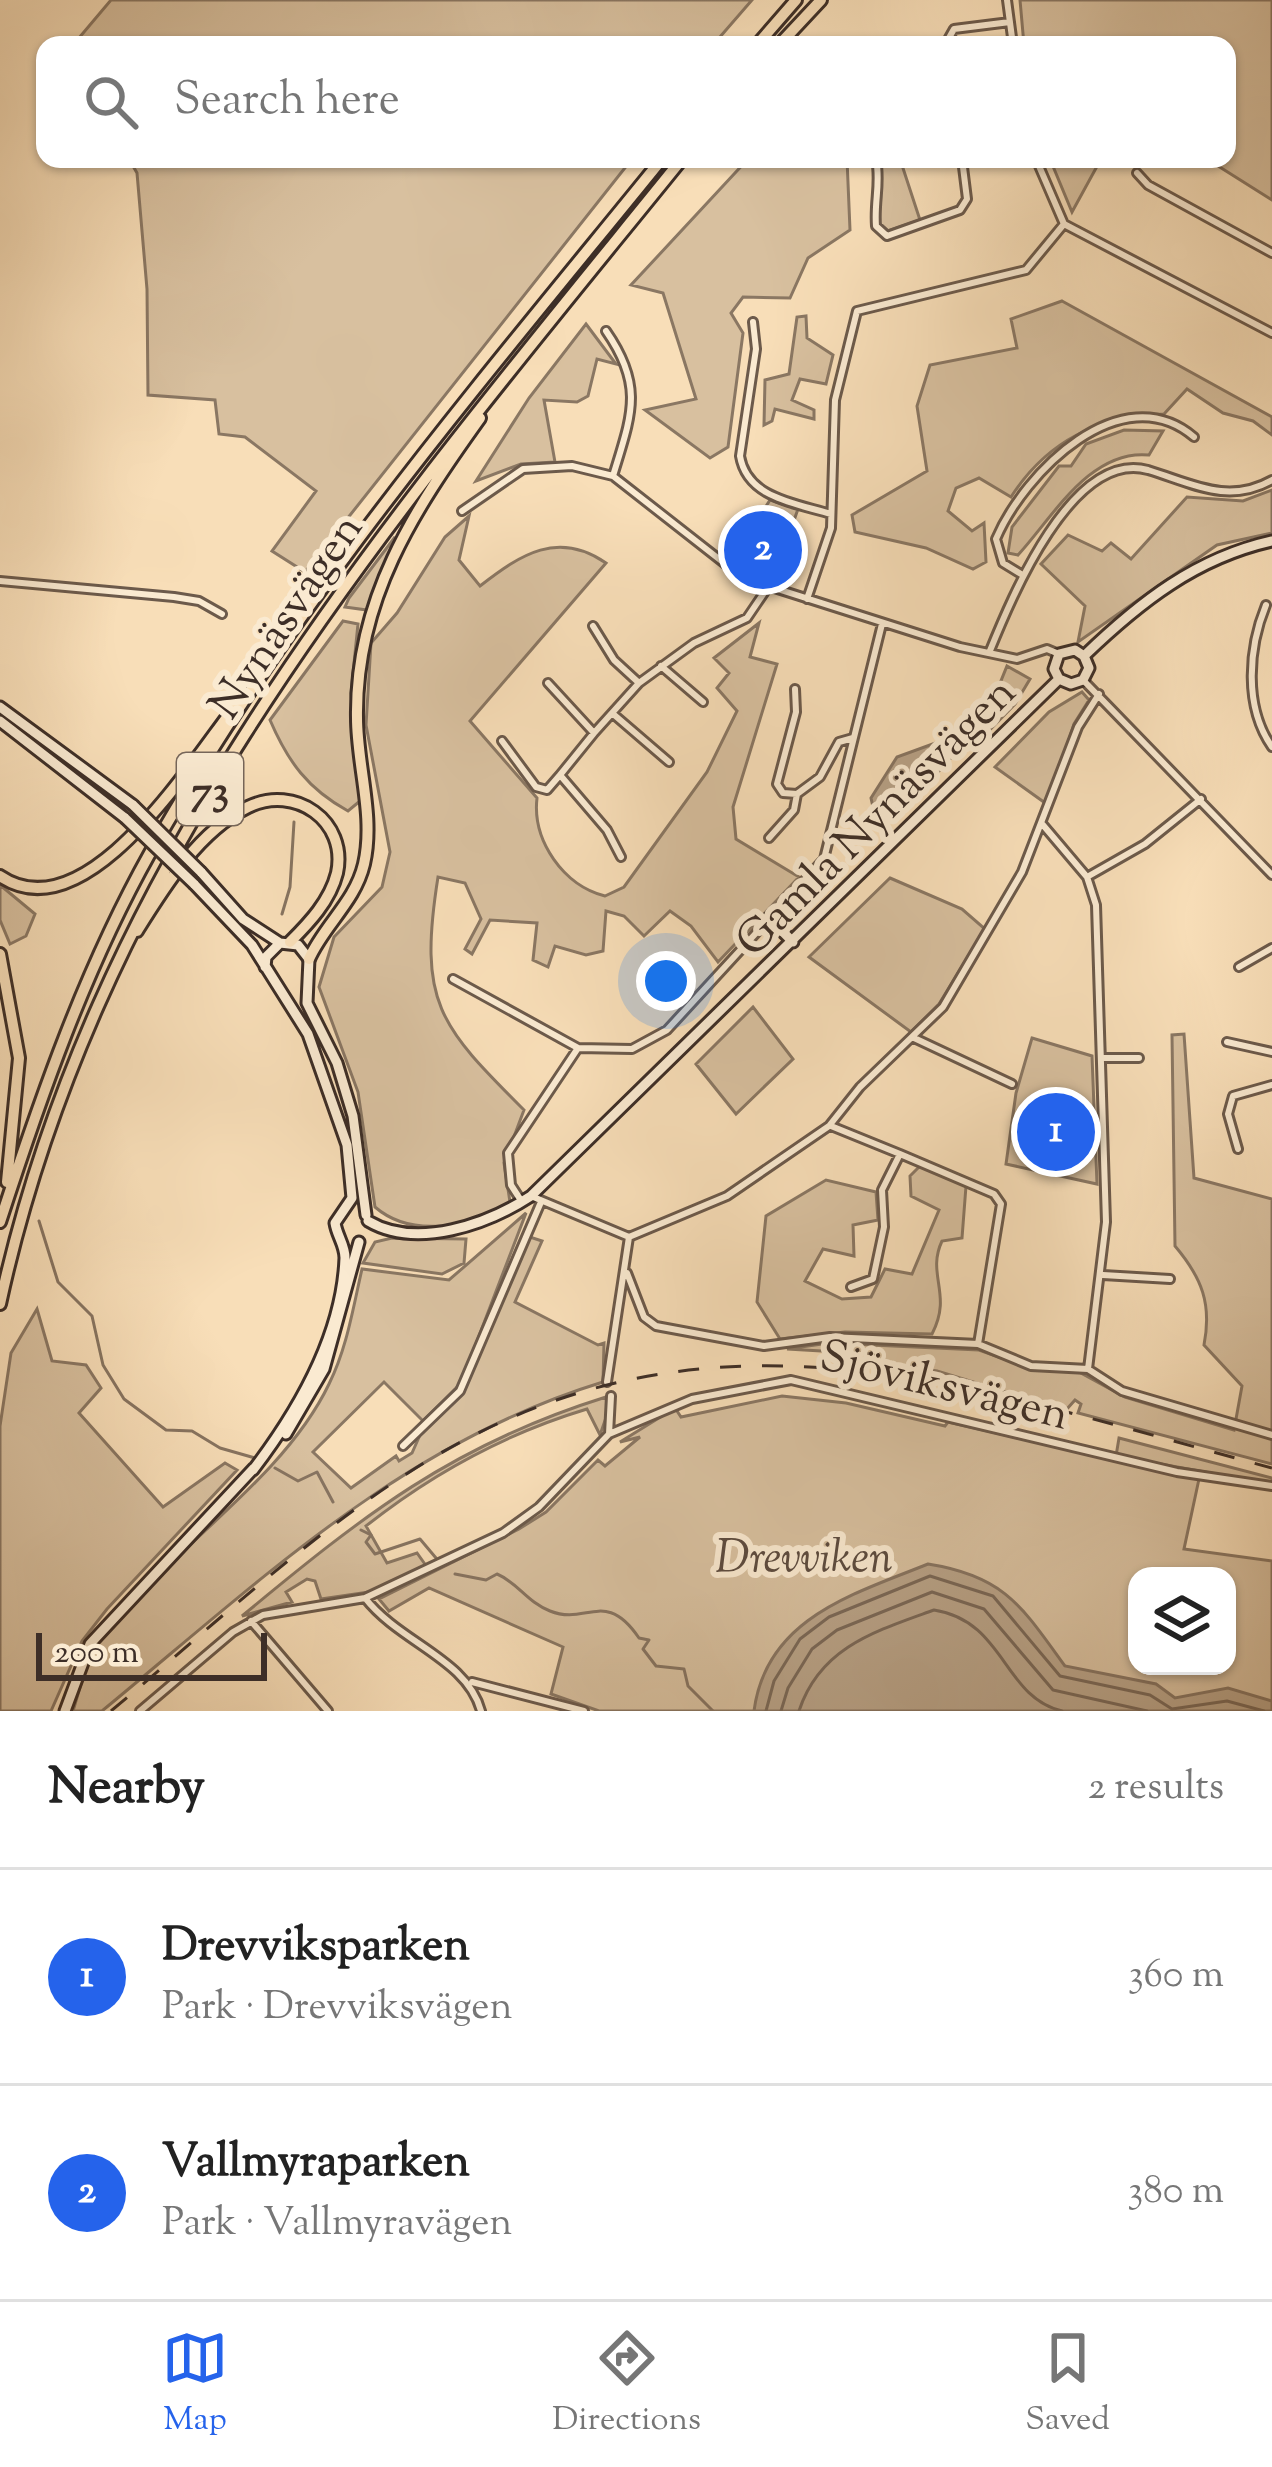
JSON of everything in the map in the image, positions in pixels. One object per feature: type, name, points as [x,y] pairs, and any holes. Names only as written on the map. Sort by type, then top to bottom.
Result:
[{"type":"highway","points":[[765,36],[796,0]]},
{"type":"highway","points":[[787,36],[820,0]]},
{"type":"highway","name":"Nynäsvägen","points":[[0,1222],[41,1095],[93,968],[150,854],[273,659],[404,476],[655,168]]},
{"type":"highway","name":"Nynäsvägen","points":[[0,1304],[18,1220],[110,974],[162,866],[360,562],[675,168]]},
{"type":"highway","points":[[309,959],[345,907],[364,865],[367,825],[357,685],[377,592],[414,514],[538,337]]},
{"type":"highway","points":[[0,876],[21,888],[44,890],[73,882],[98,865],[156,806],[273,659]]},
{"type":"highway","points":[[110,974],[166,885],[197,849],[232,817],[270,801],[288,800],[316,811],[336,841],[337,873],[329,893],[285,942]]},
{"type":"highway","points":[[0,954],[19,1058],[15,1132],[0,1222]]},
{"type":"street","points":[[1007,0],[1012,36]]},
{"type":"street","points":[[950,36],[954,29],[1010,22]]},
{"type":"street","points":[[878,168],[876,226],[887,236],[960,210],[967,199],[963,168]]},
{"type":"street","points":[[1040,168],[1064,224],[1272,333]]},
{"type":"street","points":[[1137,173],[1148,184],[1272,253]]},
{"type":"street","points":[[807,599],[831,514],[835,400],[857,311],[1026,270],[1064,224]]},
{"type":"street","points":[[753,322],[756,349],[740,456],[742,472],[754,487],[831,514]]},
{"type":"street","points":[[606,331],[625,363],[634,406],[613,476]]},
{"type":"street","points":[[1021,574],[1003,563],[996,539],[1018,494],[1058,453],[1086,433],[1135,421],[1165,423],[1194,437]]},
{"type":"street","points":[[462,511],[523,469],[572,466],[613,476],[733,570],[769,586],[882,625],[989,653],[1016,658],[1048,650],[1059,654]]},
{"type":"street","points":[[989,653],[1021,574],[1085,490],[1106,473],[1124,467],[1146,470],[1181,485],[1222,493],[1250,490],[1272,480]]},
{"type":"street","points":[[1084,656],[1130,612],[1208,560],[1272,541]]},
{"type":"street","points":[[0,581],[199,601],[222,614]]},
{"type":"street","points":[[502,741],[536,787],[547,790],[639,683],[694,643],[747,618],[769,586]]},
{"type":"street","points":[[1266,605],[1253,653],[1252,686],[1272,747]]},
{"type":"street","points":[[453,979],[578,1048],[632,1048],[668,1030],[824,859],[882,625]]},
{"type":"street","points":[[593,626],[614,660],[639,683]]},
{"type":"street","name":"Gamla Nynäsvägen","points":[[1069,650],[1084,656],[1089,668],[1083,680],[1071,684],[1059,679],[1054,669],[1059,654],[1069,650]]},
{"type":"street","points":[[661,666],[703,702]]},
{"type":"street","name":"Gamla Nynäsvägen","points":[[362,1240],[392,1230],[469,1227],[531,1200],[1059,679]]},
{"type":"street","points":[[1083,680],[1272,875]]},
{"type":"street","points":[[548,683],[594,733]]},
{"type":"street","points":[[795,689],[796,712],[777,784],[783,793],[797,794],[820,777],[839,742],[853,738]]},
{"type":"street","points":[[578,1048],[508,1153],[511,1185],[531,1200],[629,1237],[727,1196],[830,1126],[952,992],[1043,825],[1078,727],[1099,694]]},
{"type":"street","points":[[0,707],[133,805],[243,919],[309,959],[307,1003],[337,1064],[353,1116],[367,1218],[324,1369],[294,1423],[90,1644],[65,1711]]},
{"type":"street","points":[[612,713],[669,763]]},
{"type":"street","points":[[0,722],[125,818],[252,945],[308,1034],[347,1145],[352,1198],[335,1223],[346,1252],[342,1280],[315,1368],[289,1419],[253,1470]]},
{"type":"street","points":[[560,775],[607,830],[621,857]]},
{"type":"street","points":[[769,838],[794,810],[797,794]]},
{"type":"street","points":[[1087,877],[1145,844],[1201,799]]},
{"type":"street","points":[[1043,825],[1087,877],[1096,905],[1103,1275],[1088,1369]]},
{"type":"street","points":[[769,918],[793,942]]},
{"type":"street","points":[[265,967],[266,957],[285,942]]},
{"type":"street","points":[[1239,967],[1272,949]]},
{"type":"street","points":[[273,982],[284,987],[305,979]]},
{"type":"street","points":[[912,1037],[1012,1084]]},
{"type":"street","points":[[1227,1042],[1272,1052]]},
{"type":"street","points":[[1101,1058],[1139,1058]]},
{"type":"street","points":[[1238,1149],[1228,1114],[1233,1096],[1272,1085]]},
{"type":"street","points":[[830,1126],[1000,1198],[978,1344]]},
{"type":"street","points":[[850,1287],[873,1279],[880,1262],[882,1190],[900,1154]]},
{"type":"street","points":[[404,1446],[460,1390],[531,1200]]},
{"type":"street","name":"Gamla Nynäsvägen","points":[[347,1210],[392,1230]]},
{"type":"street","points":[[607,1382],[629,1237]]},
{"type":"street","points":[[340,1238],[362,1240]]},
{"type":"street","points":[[627,1274],[644,1317],[656,1326],[764,1346],[830,1337],[978,1344],[1030,1366],[1088,1369],[1122,1391],[1272,1436]]},
{"type":"street","points":[[1103,1275],[1170,1279]]},
{"type":"street","name":"Sjöviksvägen","points":[[608,1435],[692,1399],[791,1380],[1156,1468],[1272,1486]]},
{"type":"street","points":[[140,1711],[250,1621],[291,1607],[365,1598],[525,1519],[608,1435],[611,1396]]},
{"type":"street","points":[[365,1598],[407,1640],[470,1682],[572,1703],[584,1711]]},
{"type":"street","points":[[250,1621],[324,1709]]},
{"type":"street","points":[[470,1682],[481,1711]]},
{"type":"green space","points":[[111,0],[752,0],[721,36],[81,36]]},
{"type":"green space","points":[[1020,0],[1272,0],[1272,200],[1221,168],[1236,168],[1236,36],[1023,36]]},
{"type":"green space","points":[[134,168],[625,168],[305,572],[272,551],[316,491],[245,437],[219,434],[215,400],[148,395],[147,289]]},
{"type":"green space","points":[[740,168],[847,168],[850,230],[808,258],[790,298],[743,297],[731,313],[743,333],[728,447],[710,458],[645,410],[696,399],[663,293],[631,285]]},
{"type":"green space","points":[[880,168],[903,168],[920,220],[888,231],[879,223]]},
{"type":"green space","points":[[1054,168],[1096,168],[1072,212]]},
{"type":"green space","points":[[1062,301],[1272,417],[1272,435],[1253,421],[1223,413],[1187,389],[1164,414],[1117,420],[1076,435],[1041,461],[1011,497],[979,478],[956,488],[948,511],[972,531],[984,523],[986,562],[973,569],[926,548],[855,532],[852,515],[927,471],[917,406],[930,365],[1017,348],[1011,319]]},
{"type":"green space","points":[[806,316],[807,338],[833,355],[826,384],[800,379],[792,400],[814,410],[814,419],[775,409],[772,421],[764,425],[765,380],[789,374],[797,317]]},
{"type":"green space","points":[[586,324],[616,364],[597,359],[588,396],[577,402],[544,400],[555,462],[521,464],[476,481],[529,398]]},
{"type":"green space","points":[[1124,430],[1163,431],[1149,455],[1128,456],[1091,474],[1018,555],[1008,553],[1012,527],[1059,466],[1071,466],[1086,444]]},
{"type":"green space","points":[[1272,490],[1272,533],[1217,545],[1078,642],[1085,606],[1041,564],[1068,535],[1102,551],[1111,543],[1131,559],[1187,497],[1243,501]]},
{"type":"green space","points":[[770,500],[798,509],[773,580],[737,567],[749,533]]},
{"type":"green space","points":[[469,516],[459,560],[480,586],[525,556],[556,547],[588,553],[606,563],[470,721],[537,798],[540,830],[564,872],[605,896],[624,887],[707,772],[737,711],[717,688],[729,673],[714,658],[759,623],[750,657],[777,664],[733,807],[736,839],[799,877],[718,962],[691,926],[670,911],[644,936],[624,916],[606,911],[603,951],[586,955],[555,946],[548,967],[533,960],[537,923],[490,920],[472,954],[465,949],[481,919],[465,883],[438,877],[431,955],[442,1009],[472,1055],[524,1110],[504,1163],[510,1202],[478,1218],[424,1226],[390,1217],[375,1207],[358,1092],[319,987],[334,937],[382,887],[390,852],[366,725],[371,643],[397,613],[445,537]]},
{"type":"green space","points":[[395,537],[367,610],[345,607],[349,598]]},
{"type":"green space","points":[[343,621],[358,624],[351,693],[360,801],[348,811],[301,773],[270,720]]},
{"type":"green space","points":[[1007,666],[1030,679],[1015,704],[975,745]]},
{"type":"green space","points":[[1082,692],[1089,700],[1074,724],[1048,805],[995,767],[1049,712]]},
{"type":"green space","points":[[890,878],[962,909],[985,929],[939,1004],[911,1032],[809,957]]},
{"type":"green space","points":[[0,885],[35,914],[26,936],[10,944],[0,920]]},
{"type":"green space","points":[[753,1007],[793,1059],[736,1114],[696,1064]]},
{"type":"green space","points":[[1184,1034],[1194,1178],[1272,1199],[1272,1464],[1078,1413],[1081,1404],[1075,1400],[1066,1410],[937,1371],[877,1362],[873,1354],[787,1349],[829,1343],[979,1350],[1032,1369],[1079,1372],[1125,1397],[1234,1430],[1242,1386],[1204,1345],[1203,1292],[1175,1246],[1172,1035]]},
{"type":"green space","points":[[1032,1038],[1092,1056],[1097,1184],[1006,1164],[1016,1093]]},
{"type":"green space","points":[[920,1166],[966,1186],[962,1238],[942,1241],[938,1253],[940,1307],[932,1334],[845,1332],[780,1339],[757,1302],[766,1216],[826,1180],[876,1192],[878,1220],[853,1225],[854,1256],[823,1249],[805,1281],[842,1299],[871,1297],[885,1269],[912,1274],[939,1210],[911,1196],[910,1176]]},
{"type":"green space","points":[[526,1213],[461,1383],[423,1421],[384,1382],[313,1452],[351,1488],[396,1456],[399,1461],[412,1453],[420,1435],[466,1386],[527,1236],[542,1241],[515,1302],[598,1345],[604,1343],[603,1382],[531,1408],[398,1479],[277,1566],[102,1711],[73,1711],[89,1657],[108,1628],[257,1481],[309,1418],[340,1356],[362,1269],[449,1280]]},
{"type":"green space","points":[[466,1239],[464,1263],[442,1274],[363,1263],[375,1242]]},
{"type":"green space","points":[[37,1309],[52,1361],[86,1365],[101,1388],[79,1413],[163,1507],[225,1463],[237,1470],[82,1641],[51,1711],[0,1711],[0,1426],[11,1353]]},
{"type":"green space","name":"Drevviken","points":[[782,1396],[846,1403],[1199,1479],[1184,1549],[1272,1561],[1272,1711],[599,1711],[551,1694],[563,1647],[429,1588],[389,1611],[379,1599],[546,1512],[598,1460],[605,1466],[640,1437],[620,1442],[675,1408],[681,1417]]},
{"type":"green space","points":[[606,1397],[608,1412],[600,1435],[587,1409],[527,1430],[443,1472],[366,1526],[387,1563],[417,1553],[427,1567],[369,1592],[321,1599],[315,1581],[307,1579],[286,1592],[292,1602],[242,1616],[370,1515],[455,1461],[501,1437]]},
{"type":"green space","points":[[1119,1438],[1272,1478],[1272,1484],[1116,1456]]},
{"type":"water","points":[[949,738],[953,756],[918,796],[898,812],[875,816],[871,798],[897,757]]},
{"type":"water","name":"Drevviken","points":[[928,1564],[976,1577],[1009,1597],[1065,1666],[1156,1684],[1175,1698],[1228,1688],[1272,1701],[1272,1711],[754,1711],[762,1679],[795,1632],[844,1599]]},
{"type":"waterway","points":[[282,914],[290,887],[294,822]]},
{"type":"waterway","points":[[39,1221],[58,1282],[92,1316],[103,1365],[124,1399],[166,1430],[192,1431],[220,1448],[255,1458]]},
{"type":"waterway","points":[[275,1468],[298,1481],[317,1472],[333,1502]]},
{"type":"waterway","points":[[361,1530],[371,1535],[366,1542],[375,1554],[420,1539],[436,1558]]},
{"type":"waterway","points":[[455,1574],[486,1580],[497,1574],[550,1611],[616,1615],[639,1638],[649,1640],[643,1649],[656,1666],[684,1669],[688,1686],[713,1711]]},
{"type":"railway","points":[[111,1711],[293,1557],[408,1473],[517,1415],[624,1381],[730,1367],[836,1369],[942,1384],[1049,1408],[1272,1468]]},
{"type":"place","name":"Vallmyraparken","points":[[763,550]]},
{"type":"place","name":"Drevviksparken","points":[[1056,1132]]}]
